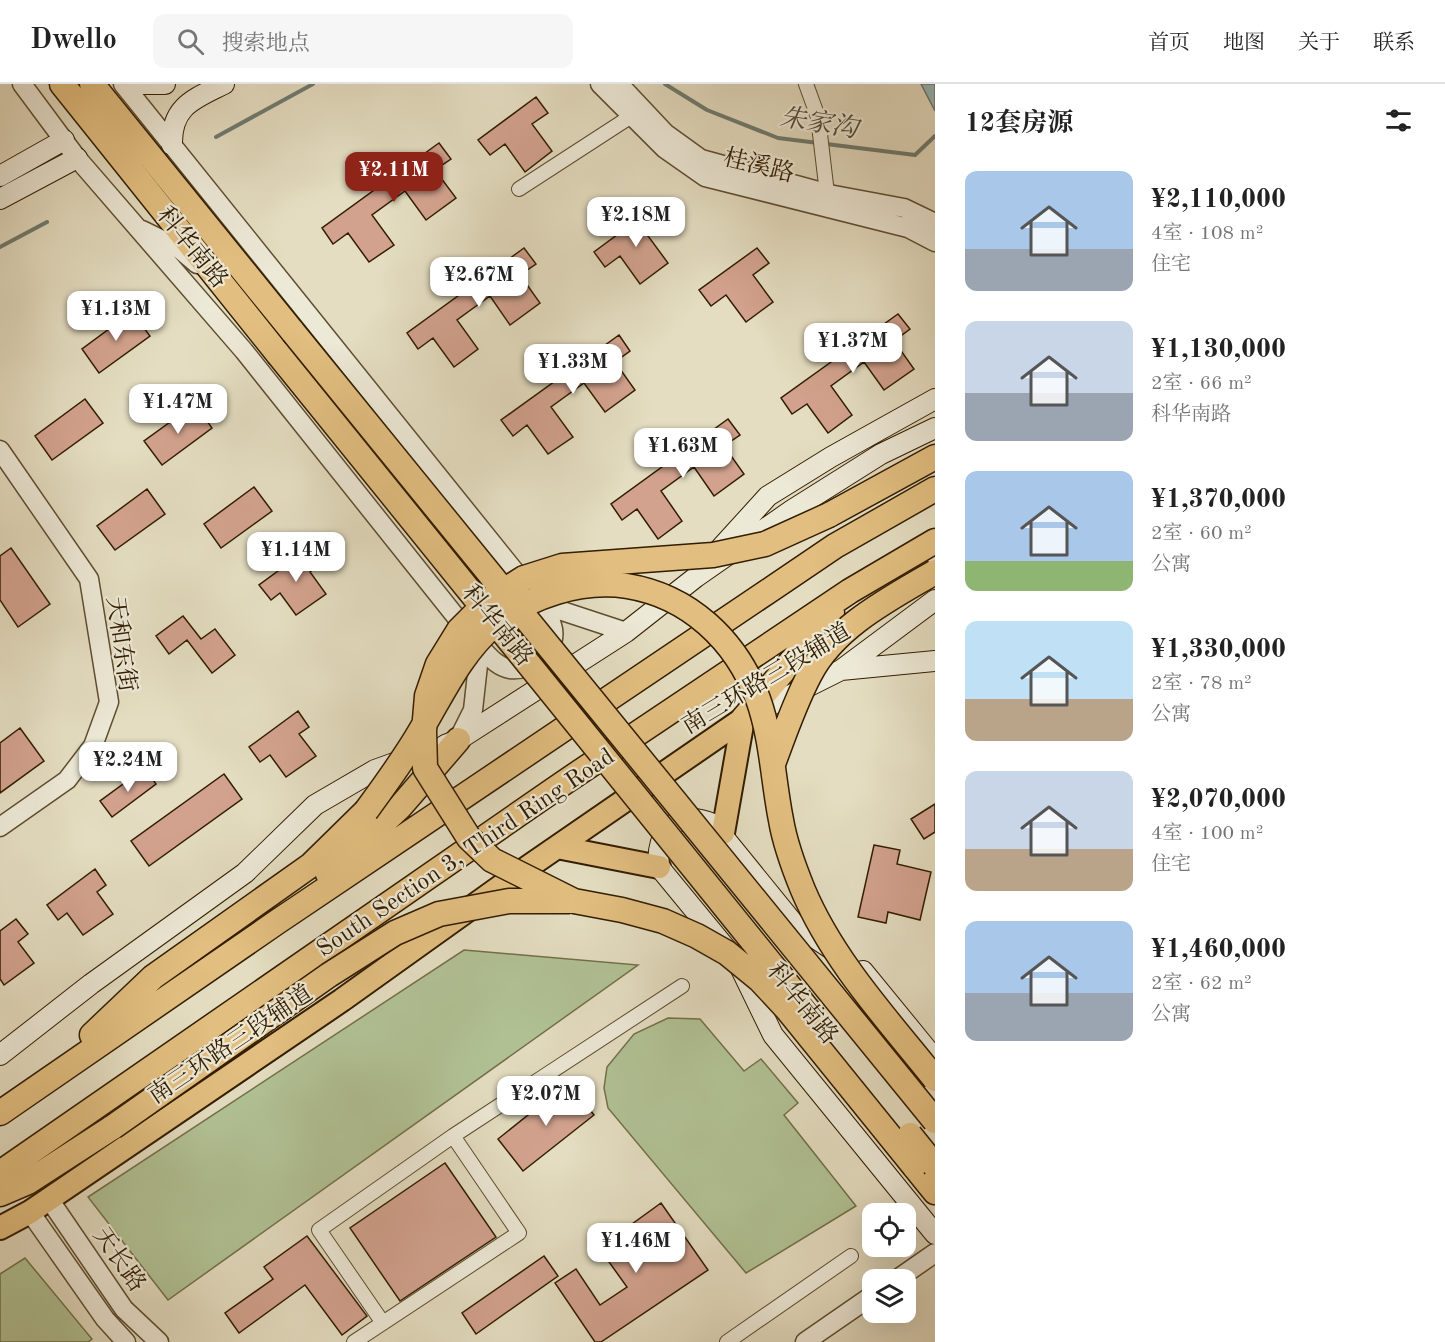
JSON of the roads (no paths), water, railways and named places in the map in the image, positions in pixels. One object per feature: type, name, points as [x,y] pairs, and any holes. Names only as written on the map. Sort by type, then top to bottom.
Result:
[{"type":"highway","name":"科华南路","points":[[62,84],[925,1166]]},
{"type":"highway","name":"科华南路","points":[[92,84],[935,1121]]},
{"type":"highway","points":[[574,901],[492,860],[469,838],[425,768],[424,731],[427,696],[438,664],[459,630],[489,600],[524,578],[561,566],[713,555],[765,544],[830,515],[935,457]]},
{"type":"highway","name":"South Section 3, Third Ring Road","points":[[0,1113],[277,922],[835,546],[935,489]]},
{"type":"highway","name":"South Section 3, Third Ring Road","points":[[0,1173],[565,782],[850,591],[935,541]]},
{"type":"highway","points":[[773,764],[810,672],[826,651],[879,604],[935,572]]},
{"type":"highway","points":[[36,1088],[153,977],[311,865],[366,811],[416,739],[466,655],[494,625],[520,607],[549,594],[586,586],[618,584],[651,590],[682,604],[716,630],[737,657],[758,699],[773,764],[781,820],[794,865],[820,925],[855,979],[935,1079]]},
{"type":"highway","points":[[743,719],[850,591]]},
{"type":"highway","points":[[277,922],[399,807],[458,740]]},
{"type":"highway","points":[[0,1194],[28,1182],[113,1127],[329,975],[395,933],[439,914],[509,901],[574,901],[663,921],[727,953],[760,980],[788,1009],[925,1166],[935,1192]]},
{"type":"main road","points":[[137,84],[165,84]]},
{"type":"main road","points":[[172,145],[172,126],[179,111],[224,84]]},
{"type":"main road","points":[[0,176],[64,140]]},
{"type":"main road","points":[[0,199],[76,158]]},
{"type":"main road","points":[[696,576],[768,496],[831,457],[935,399]]},
{"type":"main road","points":[[0,1055],[91,984],[245,873],[315,805],[375,770],[458,740],[626,633],[696,576],[832,485],[881,454],[935,428]]},
{"type":"main road","name":"南三环路三段辅道","points":[[0,1228],[30,1212],[342,1000],[557,847],[743,719],[841,670],[935,600]]},
{"type":"main road","points":[[841,670],[935,661]]},
{"type":"main road","points":[[723,833],[743,719]]},
{"type":"main road","points":[[935,1059],[862,970],[795,925],[723,833],[713,824],[700,819],[686,818],[673,825],[661,837],[657,852],[659,867],[738,963],[772,1035],[935,1234]]},
{"type":"main road","points":[[557,847],[659,867]]},
{"type":"street","points":[[22,84],[76,158],[244,351],[480,647],[495,663],[508,669],[525,669],[543,658],[551,644],[553,627],[541,604],[123,84]]},
{"type":"street","name":"桂溪路","points":[[600,84],[630,117],[665,149],[705,177],[828,201],[904,208],[935,223]]},
{"type":"street","name":"桂溪路","points":[[619,84],[665,133],[701,159],[908,228],[935,242]]},
{"type":"street","points":[[806,84],[818,117],[828,201]]},
{"type":"street","points":[[519,189],[630,117]]},
{"type":"street","points":[[214,197],[216,237]]},
{"type":"street","points":[[135,227],[177,247],[223,285]]},
{"type":"street","name":"天和东街","points":[[0,450],[89,579],[109,702],[93,746],[67,780],[0,827]]},
{"type":"street","points":[[541,604],[626,633]]},
{"type":"street","points":[[458,740],[473,710],[480,647]]},
{"type":"street","points":[[383,1323],[319,1230],[453,1136],[682,986]]},
{"type":"street","points":[[354,1342],[519,1233],[453,1136]]},
{"type":"street","name":"天长路","points":[[49,1199],[124,1309],[159,1342]]},
{"type":"street","name":"天长路","points":[[30,1212],[105,1319],[126,1342]]},
{"type":"street","points":[[912,1269],[935,1253]]},
{"type":"street","points":[[727,1342],[850,1256]]},
{"type":"street","points":[[805,1342],[862,1303]]},
{"type":"water","points":[[921,84],[935,84],[935,111]]},
{"type":"waterway","name":"朱家沟","points":[[216,137],[313,84]]},
{"type":"waterway","name":"朱家沟","points":[[665,84],[707,110],[778,138],[915,155],[935,136]]},
{"type":"waterway","name":"朱家沟","points":[[0,247],[47,222]]}]
